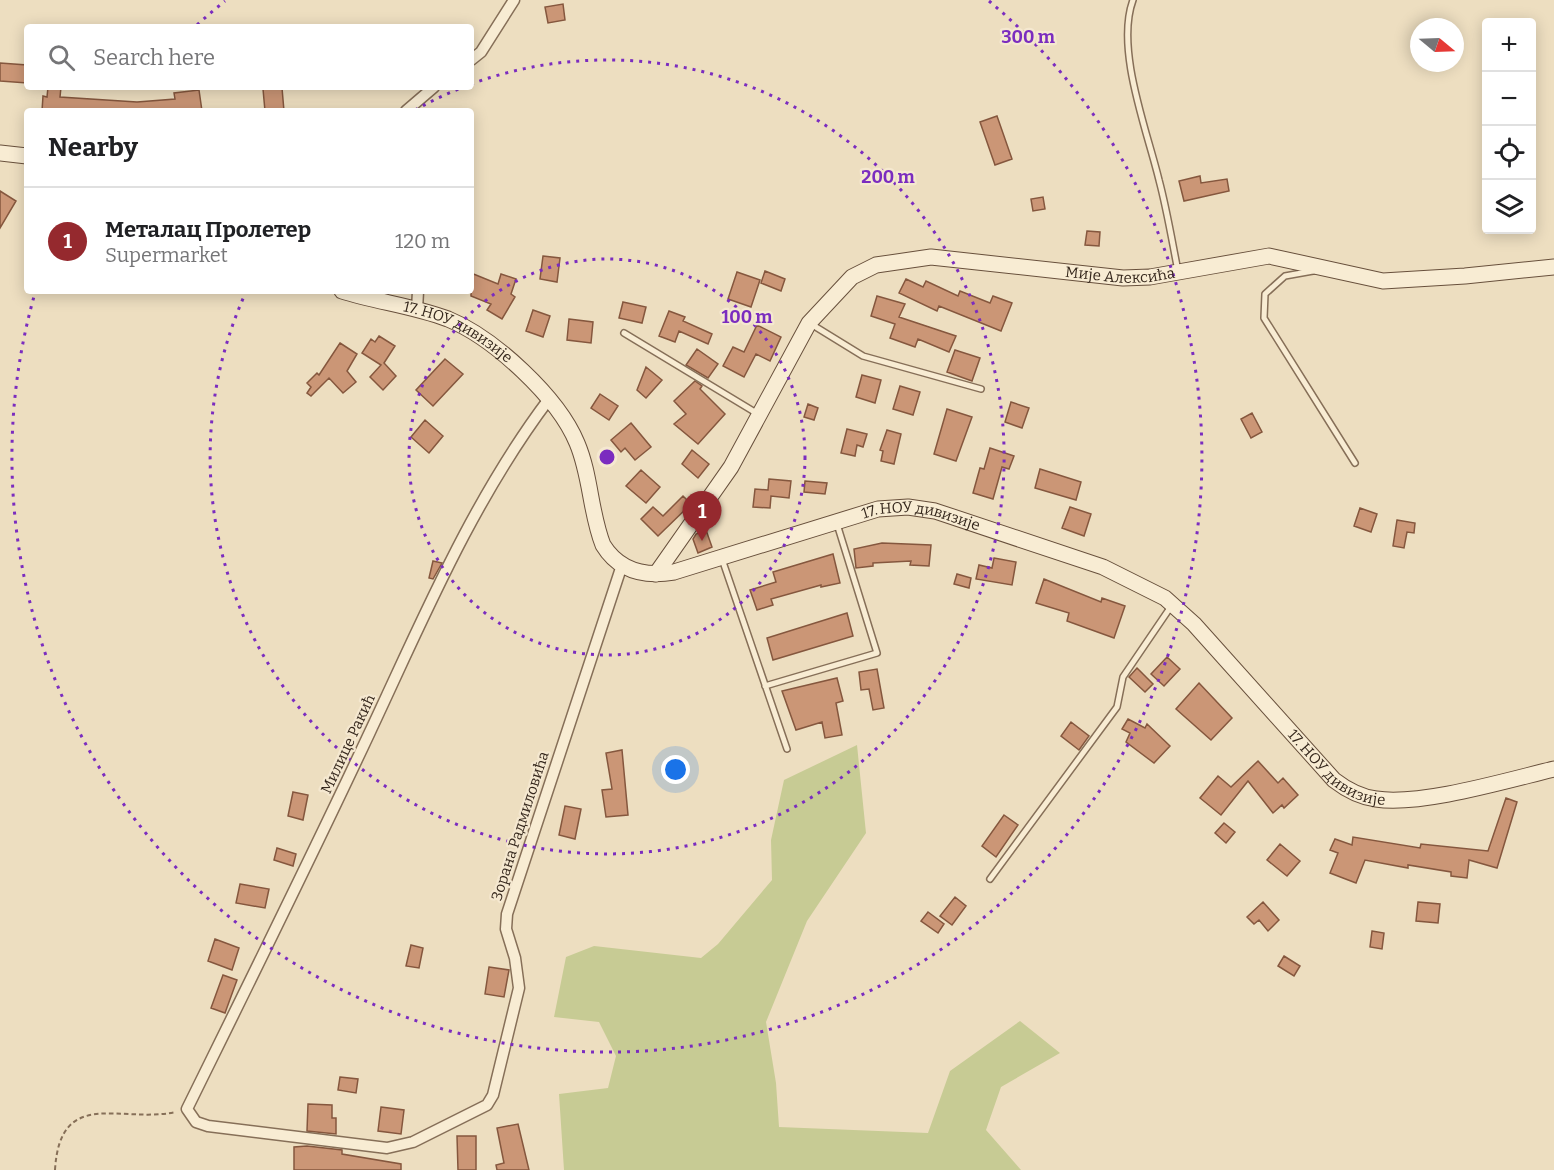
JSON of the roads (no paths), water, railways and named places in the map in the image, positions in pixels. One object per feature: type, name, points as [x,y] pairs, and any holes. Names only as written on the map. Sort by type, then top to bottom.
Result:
[{"type":"street","points":[[474,58],[481,52],[514,0]]},
{"type":"street","points":[[410,108],[430,90]]},
{"type":"street","points":[[0,153],[24,156]]},
{"type":"street","name":"Мије Алексића","points":[[656,574],[716,490],[809,323],[852,277],[876,265],[931,257],[1123,278],[1178,273],[1269,256],[1383,280],[1464,276],[1554,267]]},
{"type":"street","name":"17. НОУ дивизије","points":[[354,294],[453,322],[477,336],[549,399],[567,423],[578,446],[603,544],[622,565],[639,572],[656,574],[683,570],[836,520],[897,507],[945,513],[1103,567],[1146,586],[1173,603],[1322,767],[1342,786],[1357,794],[1394,801],[1425,797],[1554,769]]},
{"type":"street","points":[[417,310],[418,294]]},
{"type":"street","name":"Милице Ракић","points":[[187,1109],[331,815],[465,532],[491,483],[549,399]]},
{"type":"street","name":"Зорана Радмиловића","points":[[187,1109],[196,1122],[207,1126],[387,1148],[413,1142],[487,1106],[494,1095],[519,988],[515,958],[506,929],[507,914],[622,565]]},
{"type":"lane","points":[[1134,0],[1127,30],[1129,57],[1160,184],[1178,273]]},
{"type":"lane","points":[[1327,268],[1285,276],[1264,294],[1264,318],[1355,463]]},
{"type":"lane","points":[[809,323],[863,356],[981,389]]},
{"type":"lane","points":[[624,333],[759,415]]},
{"type":"lane","points":[[765,686],[878,653],[836,520]]},
{"type":"lane","points":[[721,557],[787,749]]},
{"type":"lane","points":[[990,879],[1117,707],[1123,677],[1173,603]]},
{"type":"place","name":"Металац Пролетер","points":[[702,541]]}]
